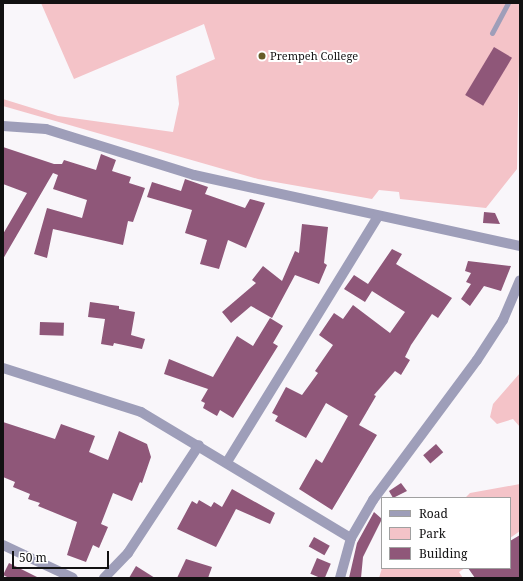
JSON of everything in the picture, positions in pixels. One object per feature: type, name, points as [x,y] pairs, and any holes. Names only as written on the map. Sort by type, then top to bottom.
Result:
[{"type":"street","points":[[3,126],[46,129],[194,175],[378,217],[520,246]]},
{"type":"street","points":[[227,462],[378,217]]},
{"type":"street","points":[[340,578],[351,538],[373,500],[477,360],[503,320],[520,280]]},
{"type":"street","points":[[3,368],[121,404],[199,445],[351,538]]},
{"type":"street","points":[[104,578],[128,553],[199,445]]},
{"type":"street","points":[[3,545],[73,578]]},
{"type":"lane","points":[[492,33],[508,3]]},
{"type":"green space","name":"Prempeh College","points":[[41,3],[520,3],[517,169],[486,208],[400,199],[399,192],[379,190],[372,199],[258,179],[3,106],[3,99],[58,116],[173,132],[179,104],[176,76],[215,59],[204,24],[74,79]]},
{"type":"green space","points":[[520,373],[520,427],[513,419],[497,424],[490,417],[493,404]]},
{"type":"green space","points":[[520,484],[520,531],[511,537],[511,497],[466,497],[470,493]]},
{"type":"green space","points":[[382,569],[464,569],[459,572],[463,578],[379,578]]},
{"type":"building","points":[[494,47],[512,58],[483,106],[465,95]]},
{"type":"building","points":[[3,147],[54,164],[62,164],[64,160],[96,170],[101,154],[116,160],[112,171],[131,177],[129,183],[145,188],[133,222],[128,221],[123,245],[53,229],[47,258],[34,254],[47,208],[82,218],[87,200],[53,189],[58,175],[53,173],[3,259],[3,234],[27,193],[3,184]]},
{"type":"building","points":[[185,179],[208,187],[205,194],[245,208],[250,199],[265,203],[246,248],[228,240],[219,269],[200,264],[207,240],[185,233],[192,210],[147,197],[152,182],[181,191]]},
{"type":"building","points":[[484,212],[495,213],[500,224],[483,223]]},
{"type":"building","points":[[302,224],[328,227],[324,263],[327,265],[319,284],[295,275],[272,318],[251,306],[231,323],[222,312],[256,283],[252,280],[263,266],[282,281],[295,251],[299,253]]},
{"type":"building","points":[[392,249],[402,254],[396,264],[452,298],[438,318],[432,314],[411,345],[405,357],[410,360],[401,375],[395,371],[374,395],[376,396],[359,425],[377,435],[332,510],[299,489],[316,459],[322,463],[348,416],[326,403],[306,438],[275,421],[278,416],[272,413],[286,387],[302,395],[318,373],[315,371],[333,345],[319,335],[334,313],[343,319],[353,305],[390,333],[405,312],[372,291],[365,302],[344,289],[354,275],[368,284]]},
{"type":"building","points":[[468,261],[511,266],[501,291],[484,286],[470,306],[461,299],[471,284],[466,282],[471,273],[465,271]]},
{"type":"building","points":[[90,302],[119,306],[119,309],[135,312],[131,335],[145,339],[142,349],[114,343],[113,346],[101,344],[105,319],[88,317]]},
{"type":"building","points":[[270,318],[283,326],[273,343],[278,346],[233,418],[220,410],[217,416],[203,408],[205,403],[201,401],[208,389],[164,374],[169,359],[213,377],[237,336],[253,346]]},
{"type":"building","points":[[40,322],[64,323],[64,336],[40,335]]},
{"type":"building","points":[[3,422],[55,439],[61,424],[95,436],[89,452],[108,460],[119,431],[147,444],[151,457],[142,483],[140,482],[132,501],[113,493],[101,524],[108,527],[99,548],[93,545],[86,562],[67,555],[77,522],[38,506],[40,503],[28,499],[30,494],[13,487],[15,482],[3,477]]},
{"type":"building","points":[[436,444],[443,452],[430,463],[423,455]]},
{"type":"building","points":[[401,483],[407,491],[392,497],[389,491]]},
{"type":"building","points":[[232,489],[275,513],[270,524],[236,509],[216,547],[177,529],[192,501],[197,504],[199,500],[211,507],[214,502],[222,507]]},
{"type":"building","points":[[374,512],[381,518],[381,521],[363,557],[361,578],[349,578],[357,543]]},
{"type":"building","points":[[520,535],[520,578],[475,578],[469,569],[511,569],[511,540]]},
{"type":"building","points":[[314,537],[330,546],[324,555],[309,547]]},
{"type":"building","points":[[317,558],[331,564],[325,578],[321,578],[310,574]]},
{"type":"building","points":[[186,559],[212,567],[208,578],[177,578]]},
{"type":"building","points":[[9,563],[39,578],[9,578],[3,575]]},
{"type":"building","points":[[136,566],[155,578],[129,578]]},
{"type":"place","name":"Prempeh College","points":[[262,56]]}]
